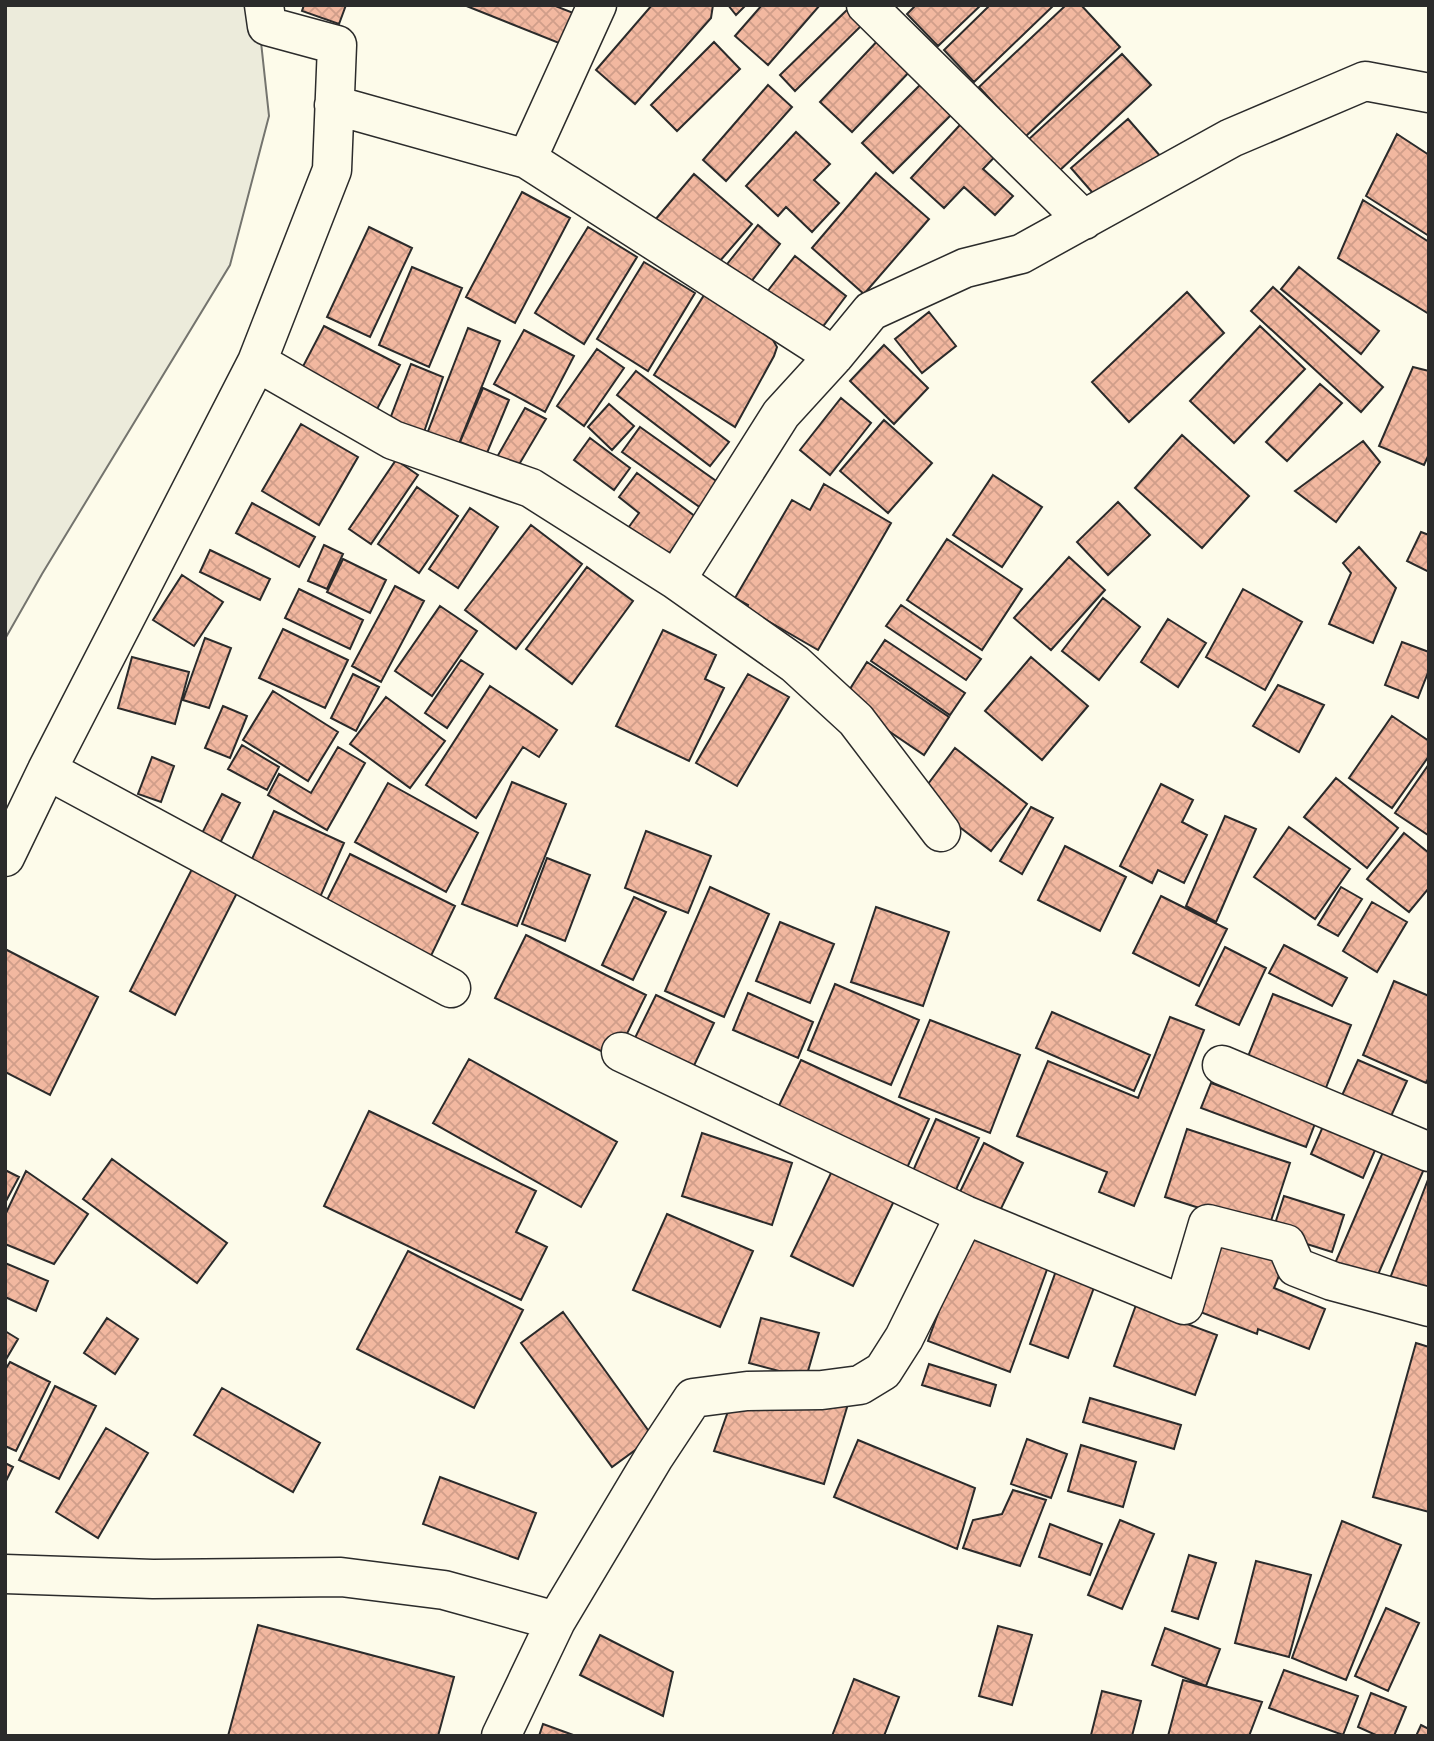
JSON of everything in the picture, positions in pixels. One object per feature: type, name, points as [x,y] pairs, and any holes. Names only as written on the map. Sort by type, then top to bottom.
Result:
[{"type":"street","points":[[5,857],[257,362],[331,170],[337,45],[267,26],[264,5]]},
{"type":"street","points":[[527,159],[597,5]]},
{"type":"street","points":[[866,5],[1084,220]]},
{"type":"street","points":[[676,580],[780,414],[871,311],[965,268],[1021,254],[1231,138],[1365,81],[1429,93]]},
{"type":"street","points":[[334,105],[527,159],[834,356]]},
{"type":"street","points":[[257,362],[393,440],[531,488],[676,580],[795,664],[856,720],[941,832]]},
{"type":"street","points":[[47,770],[451,988]]},
{"type":"street","points":[[621,1052],[965,1215],[1184,1305],[1208,1224],[1286,1244],[1296,1268],[1332,1282],[1429,1307]]},
{"type":"street","points":[[1222,1065],[1429,1152]]},
{"type":"street","points":[[501,1736],[556,1621],[654,1457],[693,1398],[747,1391],[822,1390],[860,1385],[883,1371],[904,1338],[965,1215]]},
{"type":"street","points":[[5,1574],[153,1578],[341,1577],[444,1590],[556,1621]]},
{"type":"shaded area","points":[[5,5],[257,5],[269,116],[230,265],[5,639]]},
{"type":"building","points":[[304,5],[346,5],[339,24],[302,11]]},
{"type":"building","points":[[464,5],[553,5],[581,16],[569,47]]},
{"type":"building","points":[[652,5],[713,5],[711,18],[635,104],[596,70]]},
{"type":"building","points":[[728,5],[746,5],[736,15]]},
{"type":"building","points":[[762,5],[820,5],[768,65],[735,36]]},
{"type":"building","points":[[916,5],[981,5],[938,46],[907,14]]},
{"type":"building","points":[[990,5],[1054,5],[974,82],[944,50]]},
{"type":"building","points":[[1066,5],[1081,5],[1120,47],[1025,137],[979,87]]},
{"type":"building","points":[[849,8],[864,23],[795,91],[780,75]]},
{"type":"building","points":[[882,36],[914,67],[852,132],[820,102]]},
{"type":"building","points":[[714,42],[740,69],[677,131],[651,105]]},
{"type":"building","points":[[1122,54],[1151,85],[1059,171],[1029,139]]},
{"type":"building","points":[[929,76],[959,107],[893,173],[862,143]]},
{"type":"building","points":[[768,85],[792,107],[726,181],[703,160]]},
{"type":"building","points":[[971,113],[1006,145],[983,169],[1013,196],[995,215],[964,187],[944,208],[911,178]]},
{"type":"building","points":[[1128,119],[1161,157],[1105,207],[1071,168]]},
{"type":"building","points":[[796,132],[830,164],[814,180],[839,203],[812,232],[786,207],[778,216],[746,186]]},
{"type":"building","points":[[1397,134],[1429,155],[1429,236],[1366,196]]},
{"type":"building","points":[[876,173],[929,219],[864,294],[812,248]]},
{"type":"building","points":[[694,174],[752,224],[713,269],[655,220]]},
{"type":"building","points":[[522,192],[570,218],[515,323],[466,297]]},
{"type":"building","points":[[1363,200],[1429,242],[1429,314],[1338,258]]},
{"type":"building","points":[[758,225],[780,244],[747,287],[724,268]]},
{"type":"building","points":[[369,227],[412,248],[370,337],[327,317]]},
{"type":"building","points":[[588,227],[637,257],[584,344],[535,313]]},
{"type":"building","points":[[795,256],[846,296],[815,337],[763,297]]},
{"type":"building","points":[[644,262],[695,293],[648,371],[597,339]]},
{"type":"building","points":[[412,267],[462,288],[429,367],[379,345]]},
{"type":"building","points":[[1299,267],[1379,331],[1361,354],[1281,289]]},
{"type":"building","points":[[1273,287],[1383,387],[1361,412],[1251,311]]},
{"type":"building","points":[[706,292],[769,333],[777,347],[735,427],[654,375]]},
{"type":"building","points":[[1187,292],[1224,333],[1129,422],[1092,382]]},
{"type":"building","points":[[929,312],[956,346],[922,373],[895,339]]},
{"type":"building","points":[[324,326],[400,365],[374,415],[298,376]]},
{"type":"building","points":[[1260,326],[1305,369],[1234,443],[1190,401]]},
{"type":"building","points":[[468,328],[500,341],[458,446],[427,434]]},
{"type":"building","points":[[524,330],[574,356],[545,412],[494,384]]},
{"type":"building","points":[[884,345],[928,388],[894,424],[850,381]]},
{"type":"building","points":[[597,349],[624,368],[584,426],[557,406]]},
{"type":"building","points":[[411,364],[443,377],[424,432],[390,419]]},
{"type":"building","points":[[1413,367],[1429,371],[1429,454],[1424,465],[1379,446]]},
{"type":"building","points":[[636,371],[729,442],[710,466],[617,395]]},
{"type":"building","points":[[1320,384],[1342,403],[1287,461],[1266,442]]},
{"type":"building","points":[[483,388],[509,400],[487,453],[460,442]]},
{"type":"building","points":[[841,398],[871,423],[830,475],[800,450]]},
{"type":"building","points":[[609,404],[634,426],[612,450],[588,427]]},
{"type":"building","points":[[525,408],[546,419],[517,468],[497,457]]},
{"type":"building","points":[[884,420],[932,463],[888,513],[840,471]]},
{"type":"building","points":[[301,424],[358,457],[319,525],[262,491]]},
{"type":"building","points":[[640,427],[719,483],[701,508],[622,452]]},
{"type":"building","points":[[1182,435],[1249,496],[1202,548],[1135,488]]},
{"type":"building","points":[[590,438],[630,468],[614,490],[574,460]]},
{"type":"building","points":[[1363,441],[1380,462],[1336,522],[1295,491]]},
{"type":"building","points":[[396,460],[418,475],[371,544],[349,529]]},
{"type":"building","points":[[637,473],[696,517],[662,563],[623,535],[639,513],[619,497]]},
{"type":"building","points":[[993,475],[1042,507],[1002,567],[953,535]]},
{"type":"building","points":[[824,484],[891,523],[818,650],[747,609],[748,605],[735,598],[792,500],[810,510]]},
{"type":"building","points":[[417,487],[458,516],[419,573],[378,544]]},
{"type":"building","points":[[1118,502],[1150,535],[1108,575],[1077,542]]},
{"type":"building","points":[[252,503],[315,537],[299,567],[236,533]]},
{"type":"building","points":[[470,508],[498,527],[458,588],[429,569]]},
{"type":"building","points":[[531,525],[582,564],[516,649],[465,610]]},
{"type":"building","points":[[1421,532],[1429,535],[1429,572],[1407,561]]},
{"type":"building","points":[[947,539],[1022,589],[982,650],[907,600]]},
{"type":"building","points":[[324,545],[343,554],[327,589],[308,581]]},
{"type":"building","points":[[1359,547],[1396,588],[1373,643],[1329,624],[1351,573],[1343,563]]},
{"type":"building","points":[[210,550],[270,579],[260,600],[200,572]]},
{"type":"building","points":[[1069,557],[1105,590],[1051,650],[1014,618]]},
{"type":"building","points":[[343,559],[386,580],[370,613],[327,592]]},
{"type":"building","points":[[587,567],[633,601],[572,684],[526,649]]},
{"type":"building","points":[[182,575],[223,602],[194,646],[153,620]]},
{"type":"building","points":[[395,586],[424,601],[381,682],[352,666]]},
{"type":"building","points":[[299,589],[363,620],[350,649],[285,618]]},
{"type":"building","points":[[1243,589],[1302,622],[1265,690],[1206,657]]},
{"type":"building","points":[[1103,598],[1140,627],[1099,680],[1062,651]]},
{"type":"building","points":[[901,605],[981,659],[966,680],[886,626]]},
{"type":"building","points":[[440,606],[477,631],[432,696],[395,671]]},
{"type":"building","points":[[1168,619],[1206,643],[1178,687],[1141,662]]},
{"type":"building","points":[[283,629],[348,660],[325,708],[259,678]]},
{"type":"building","points":[[663,630],[716,655],[705,679],[724,688],[689,761],[616,726]]},
{"type":"building","points":[[205,638],[231,648],[209,708],[183,700]]},
{"type":"building","points":[[885,640],[965,693],[950,715],[871,661]]},
{"type":"building","points":[[1402,642],[1429,652],[1429,670],[1418,698],[1385,685]]},
{"type":"building","points":[[132,657],[189,672],[175,724],[118,708]]},
{"type":"building","points":[[1031,657],[1088,706],[1042,760],[985,711]]},
{"type":"building","points":[[461,660],[483,674],[447,728],[425,713]]},
{"type":"building","points":[[867,662],[949,717],[924,755],[843,700]]},
{"type":"building","points":[[353,674],[379,687],[356,731],[331,718]]},
{"type":"building","points":[[748,674],[789,697],[737,786],[696,763]]},
{"type":"building","points":[[1278,685],[1324,705],[1299,752],[1253,726]]},
{"type":"building","points":[[490,686],[557,730],[539,757],[523,747],[476,818],[426,785]]},
{"type":"building","points":[[273,691],[338,732],[308,781],[243,740]]},
{"type":"building","points":[[386,697],[445,741],[410,788],[350,744]]},
{"type":"building","points":[[223,706],[247,716],[230,758],[205,748]]},
{"type":"building","points":[[1392,716],[1429,741],[1429,756],[1392,808],[1349,778]]},
{"type":"building","points":[[242,745],[279,767],[267,790],[228,769]]},
{"type":"building","points":[[338,747],[365,763],[327,830],[268,795],[279,774],[311,793]]},
{"type":"building","points":[[955,748],[1027,804],[991,851],[919,796]]},
{"type":"building","points":[[152,757],[174,766],[161,802],[138,794]]},
{"type":"building","points":[[1429,764],[1429,833],[1428,835],[1395,813]]},
{"type":"building","points":[[1336,778],[1398,828],[1367,868],[1304,817]]},
{"type":"building","points":[[512,782],[566,804],[517,926],[462,904]]},
{"type":"building","points":[[388,783],[478,833],[446,892],[355,842]]},
{"type":"building","points":[[1161,784],[1193,800],[1182,822],[1207,835],[1184,883],[1158,870],[1152,883],[1120,866]]},
{"type":"building","points":[[222,794],[240,803],[215,853],[197,843]]},
{"type":"building","points":[[1031,807],[1053,818],[1022,874],[1000,861]]},
{"type":"building","points":[[274,811],[344,843],[317,904],[246,872]]},
{"type":"building","points":[[1225,816],[1256,829],[1216,922],[1186,906]]},
{"type":"building","points":[[1289,827],[1350,869],[1315,919],[1254,877]]},
{"type":"building","points":[[646,831],[711,856],[688,913],[625,888]]},
{"type":"building","points":[[1404,833],[1429,853],[1429,888],[1409,912],[1367,879]]},
{"type":"building","points":[[1065,846],[1126,877],[1100,931],[1038,900]]},
{"type":"building","points":[[350,854],[455,906],[428,962],[322,910]]},
{"type":"building","points":[[547,858],[590,875],[565,941],[522,924]]},
{"type":"building","points":[[194,865],[239,889],[175,1015],[130,991]]},
{"type":"building","points":[[710,887],[769,914],[724,1017],[665,991]]},
{"type":"building","points":[[1341,887],[1362,899],[1338,936],[1318,925]]},
{"type":"building","points":[[1161,896],[1227,929],[1199,986],[1133,953]]},
{"type":"building","points":[[634,897],[666,912],[633,980],[602,965]]},
{"type":"building","points":[[1372,902],[1407,922],[1377,972],[1343,951]]},
{"type":"building","points":[[876,907],[949,932],[923,1006],[851,982]]},
{"type":"building","points":[[780,922],[834,944],[810,1003],[756,981]]},
{"type":"building","points":[[526,935],[646,995],[615,1058],[495,998]]},
{"type":"building","points":[[1284,945],[1347,978],[1332,1006],[1269,973]]},
{"type":"building","points":[[1225,947],[1266,968],[1239,1025],[1196,1005]]},
{"type":"building","points":[[5,949],[98,997],[50,1095],[5,1072]]},
{"type":"building","points":[[1394,981],[1429,996],[1429,1077],[1426,1083],[1363,1055]]},
{"type":"building","points":[[835,984],[919,1020],[891,1085],[808,1050]]},
{"type":"building","points":[[748,993],[813,1022],[798,1058],[733,1030]]},
{"type":"building","points":[[1273,994],[1351,1025],[1321,1100],[1243,1069]]},
{"type":"building","points":[[656,995],[714,1023],[691,1072],[632,1044]]},
{"type":"building","points":[[1052,1012],[1150,1055],[1134,1091],[1036,1048]]},
{"type":"building","points":[[1170,1017],[1204,1030],[1134,1206],[1099,1192],[1107,1172],[1017,1136],[1048,1061],[1138,1098]]},
{"type":"building","points":[[930,1020],[1020,1055],[990,1133],[899,1097]]},
{"type":"building","points":[[469,1059],[617,1142],[581,1207],[433,1123]]},
{"type":"building","points":[[801,1060],[929,1119],[903,1177],[774,1116]]},
{"type":"building","points":[[1358,1060],[1407,1081],[1387,1125],[1339,1102]]},
{"type":"building","points":[[1211,1083],[1316,1121],[1306,1147],[1201,1108]]},
{"type":"building","points":[[369,1111],[536,1191],[516,1232],[547,1247],[521,1300],[324,1206]]},
{"type":"building","points":[[936,1119],[979,1138],[951,1201],[908,1182]]},
{"type":"building","points":[[1324,1124],[1376,1148],[1363,1178],[1311,1154]]},
{"type":"building","points":[[1187,1129],[1290,1163],[1268,1230],[1165,1197]]},
{"type":"building","points":[[702,1133],[792,1163],[772,1225],[682,1196]]},
{"type":"building","points":[[984,1143],[1023,1163],[996,1219],[956,1200]]},
{"type":"building","points":[[1383,1152],[1424,1169],[1373,1286],[1333,1268]]},
{"type":"building","points":[[112,1159],[227,1243],[197,1283],[83,1199]]},
{"type":"building","points":[[5,1170],[19,1177],[5,1203]]},
{"type":"building","points":[[26,1171],[88,1214],[54,1264],[5,1244],[5,1215]]},
{"type":"building","points":[[832,1171],[894,1201],[853,1286],[791,1256]]},
{"type":"building","points":[[1429,1177],[1429,1297],[1389,1281]]},
{"type":"building","points":[[1284,1196],[1344,1215],[1332,1252],[1272,1233]]},
{"type":"building","points":[[667,1214],[753,1251],[720,1327],[633,1290]]},
{"type":"building","points":[[1220,1230],[1287,1256],[1274,1288],[1325,1309],[1309,1349],[1258,1329],[1257,1334],[1190,1308]]},
{"type":"building","points":[[967,1234],[1049,1264],[1010,1372],[928,1341]]},
{"type":"building","points":[[408,1251],[523,1310],[474,1408],[357,1349]]},
{"type":"building","points":[[5,1263],[48,1281],[36,1311],[5,1297]]},
{"type":"building","points":[[1057,1268],[1096,1282],[1068,1358],[1030,1344]]},
{"type":"building","points":[[1136,1305],[1217,1335],[1195,1395],[1114,1366]]},
{"type":"building","points":[[563,1312],[653,1437],[612,1467],[521,1343]]},
{"type":"building","points":[[107,1318],[138,1339],[115,1374],[84,1353]]},
{"type":"building","points":[[761,1318],[819,1333],[806,1378],[749,1363]]},
{"type":"building","points":[[5,1331],[18,1339],[5,1361]]},
{"type":"building","points":[[1416,1343],[1429,1347],[1429,1512],[1373,1497]]},
{"type":"building","points":[[10,1362],[50,1382],[16,1451],[5,1446],[5,1370]]},
{"type":"building","points":[[929,1364],[996,1385],[990,1406],[922,1385]]},
{"type":"building","points":[[55,1386],[96,1406],[59,1479],[19,1460]]},
{"type":"building","points":[[222,1388],[320,1443],[293,1492],[194,1435]]},
{"type":"building","points":[[1090,1398],[1181,1425],[1174,1449],[1083,1422]]},
{"type":"building","points":[[732,1400],[848,1404],[824,1484],[714,1451]]},
{"type":"building","points":[[106,1428],[148,1453],[98,1538],[56,1512]]},
{"type":"building","points":[[1027,1439],[1067,1454],[1051,1498],[1011,1484]]},
{"type":"building","points":[[858,1440],[975,1488],[957,1549],[834,1497]]},
{"type":"building","points":[[1081,1445],[1136,1462],[1123,1507],[1068,1491]]},
{"type":"building","points":[[5,1463],[13,1467],[5,1483]]},
{"type":"building","points":[[440,1477],[536,1513],[518,1559],[423,1524]]},
{"type":"building","points":[[1013,1490],[1046,1500],[1020,1566],[963,1548],[973,1520],[1002,1514]]},
{"type":"building","points":[[1120,1520],[1154,1534],[1122,1609],[1088,1595]]},
{"type":"building","points":[[1342,1521],[1401,1545],[1346,1680],[1292,1658]]},
{"type":"building","points":[[1050,1524],[1102,1544],[1090,1575],[1039,1557]]},
{"type":"building","points":[[1189,1555],[1216,1563],[1198,1619],[1172,1611]]},
{"type":"building","points":[[1256,1561],[1311,1575],[1289,1657],[1235,1643]]},
{"type":"building","points":[[1386,1608],[1419,1623],[1388,1691],[1355,1676]]},
{"type":"building","points":[[258,1625],[454,1677],[438,1736],[228,1736]]},
{"type":"building","points":[[998,1626],[1032,1635],[1012,1705],[979,1696]]},
{"type":"building","points":[[1165,1628],[1220,1649],[1206,1686],[1152,1665]]},
{"type":"building","points":[[600,1635],[673,1672],[663,1716],[580,1675]]},
{"type":"building","points":[[1284,1670],[1358,1696],[1343,1735],[1269,1708]]},
{"type":"building","points":[[854,1679],[899,1697],[884,1736],[832,1736]]},
{"type":"building","points":[[1183,1680],[1262,1702],[1249,1736],[1168,1736]]},
{"type":"building","points":[[1102,1691],[1141,1701],[1132,1736],[1091,1735]]},
{"type":"building","points":[[1371,1693],[1406,1707],[1394,1736],[1378,1736],[1358,1727]]},
{"type":"building","points":[[543,1724],[576,1736],[539,1736]]},
{"type":"building","points":[[1421,1725],[1429,1729],[1429,1736],[1416,1736]]}]
